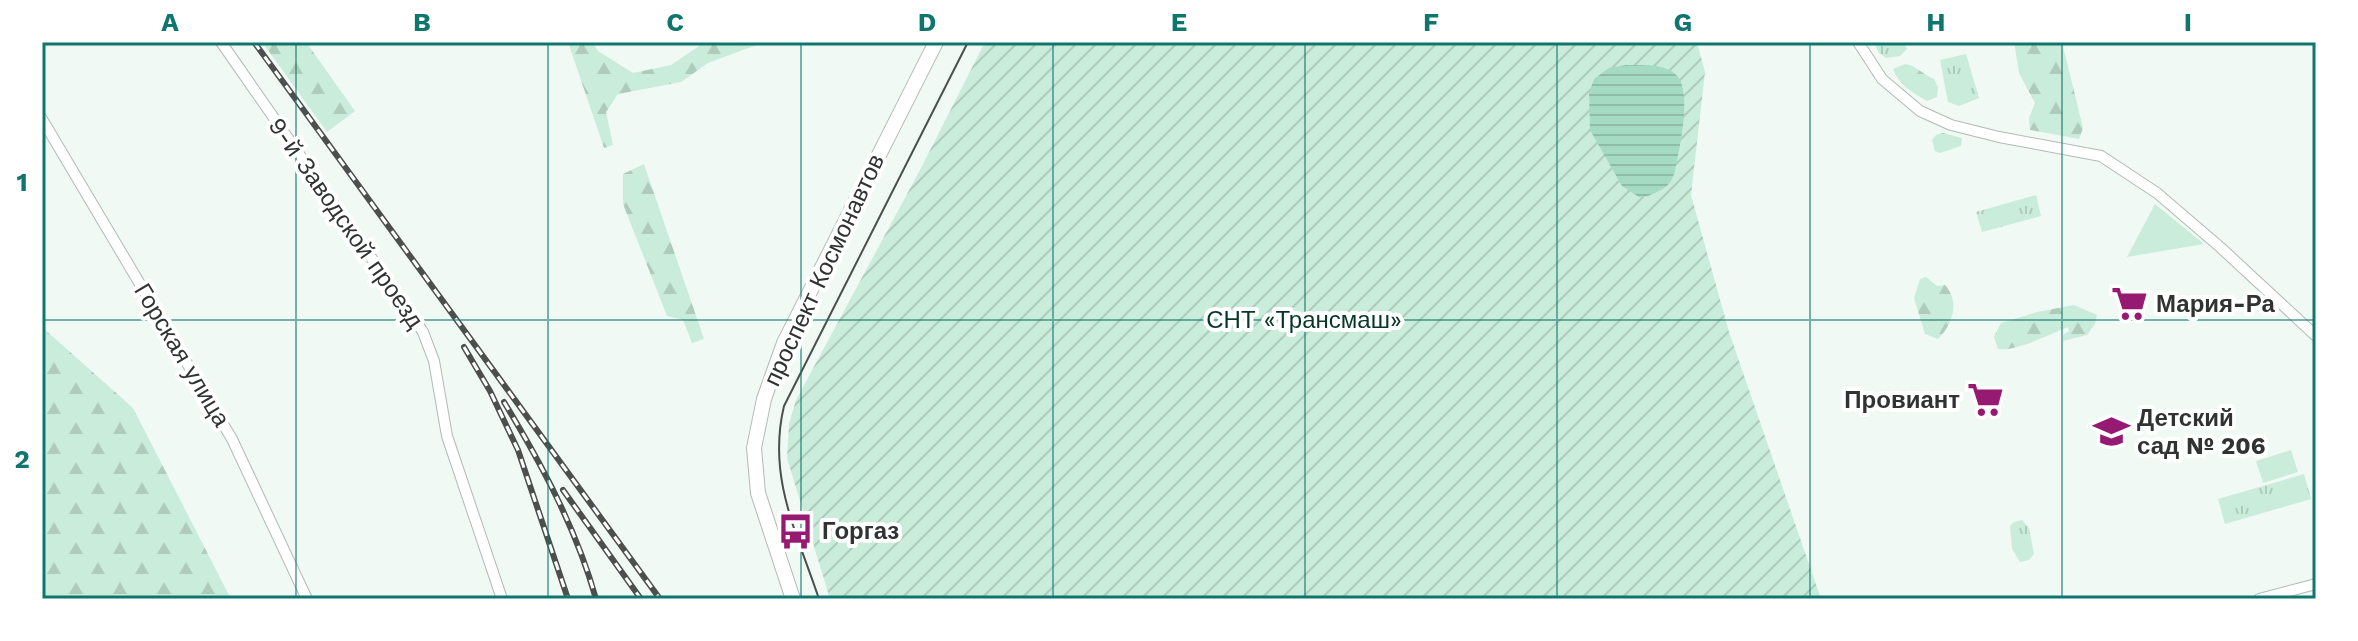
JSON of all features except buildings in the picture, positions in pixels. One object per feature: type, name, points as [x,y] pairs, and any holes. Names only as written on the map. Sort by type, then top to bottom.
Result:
[{"type":"main road","name":"проспект Космонавтов","points":[[793,599],[758,493],[754,448],[764,399],[784,343],[936,42]]},
{"type":"street","name":"9-й Заводской проезд","points":[[221,42],[423,332],[434,361],[447,436],[502,599]]},
{"type":"street","points":[[1858,42],[1882,79],[1920,111],[1951,125],[1999,137],[2101,156],[2157,193],[2316,336]]},
{"type":"street","name":"Горская улица","points":[[42,119],[232,439],[307,599]]},
{"type":"street","points":[[2259,599],[2316,584]]},
{"type":"green space","points":[[262,42],[306,42],[355,111],[327,132]]},
{"type":"green space","points":[[568,42],[592,42],[598,51],[633,73],[671,65],[705,42],[765,42],[708,63],[681,82],[618,94],[606,112],[613,145],[604,148]]},
{"type":"green space","name":"СНТ «Трансмаш»","points":[[985,42],[1697,42],[1705,72],[1691,195],[1729,332],[1821,599],[830,599],[787,458],[789,424],[796,400]]},
{"type":"green space","points":[[1874,42],[1904,42],[1907,49],[1900,56],[1886,58],[1879,53]]},
{"type":"green space","points":[[2014,42],[2062,42],[2083,128],[2079,139],[2030,130],[2029,118],[2035,103],[2019,73]]},
{"type":"green space","points":[[1966,54],[1979,98],[1959,106],[1948,102],[1940,60]]},
{"type":"green space","points":[[1905,64],[1934,79],[1938,87],[1937,97],[1927,101],[1902,84],[1893,69]]},
{"type":"green space","points":[[1943,133],[1962,138],[1961,146],[1940,153],[1935,151],[1932,140]]},
{"type":"green space","points":[[644,164],[704,339],[692,343],[683,320],[667,316],[623,204],[623,174]]},
{"type":"green space","points":[[2036,195],[2041,216],[1982,232],[1976,212]]},
{"type":"green space","points":[[2155,204],[2204,244],[2127,257]]},
{"type":"green space","points":[[1926,277],[1937,286],[1945,285],[1952,298],[1951,320],[1938,339],[1925,334],[1914,298],[1920,279]]},
{"type":"green space","points":[[2074,305],[2097,315],[2087,335],[2063,341],[2068,327],[2023,345],[1998,349],[1994,337],[2001,323]]},
{"type":"green space","points":[[42,327],[133,408],[231,599],[42,599]]},
{"type":"green space","points":[[2291,450],[2298,472],[2263,483],[2256,461]]},
{"type":"green space","points":[[2304,474],[2311,499],[2225,524],[2218,499]]},
{"type":"green space","points":[[2022,520],[2029,528],[2034,554],[2029,560],[2020,562],[2012,549],[2010,526]]},
{"type":"shaded area","points":[[1626,65],[1670,70],[1681,82],[1684,93],[1684,120],[1675,172],[1670,183],[1648,196],[1639,197],[1622,186],[1590,130],[1589,93],[1594,79],[1609,68]]},
{"type":"tram line","points":[[819,599],[794,528],[782,481],[779,457],[784,406],[968,42]]},
{"type":"railway","points":[[254,42],[660,599]]},
{"type":"railway","points":[[464,347],[490,391],[518,450],[568,599]]},
{"type":"railway","points":[[504,402],[557,498],[579,547],[596,599]]},
{"type":"railway","points":[[563,490],[641,599]]},
{"type":"place","name":"Мария-Ра","points":[[2130,304]]},
{"type":"place","name":"Провиант","points":[[1986,400]]},
{"type":"place","name":"Детский сад № 206","points":[[2111,432]]},
{"type":"place","name":"Горгаз","points":[[796,531]]}]
